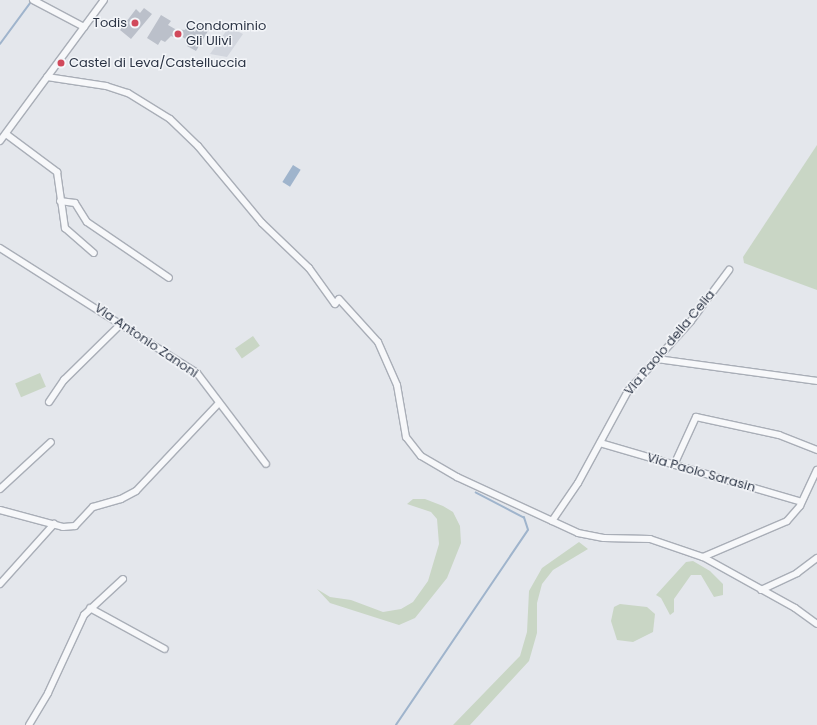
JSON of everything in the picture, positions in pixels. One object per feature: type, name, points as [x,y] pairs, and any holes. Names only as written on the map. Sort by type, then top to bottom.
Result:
[{"type":"street","points":[[34,0],[84,27]]},
{"type":"street","points":[[0,141],[104,0]]},
{"type":"street","points":[[46,77],[118,89],[170,119],[198,146],[262,223],[309,268],[335,304],[339,300],[378,342],[393,372],[403,430],[414,450],[457,477],[552,521],[589,536],[650,539],[703,558],[802,612],[817,624]]},
{"type":"street","points":[[6,134],[56,171],[59,178],[63,222],[68,233],[94,253]]},
{"type":"street","points":[[60,200],[75,203],[87,222],[169,278]]},
{"type":"street","name":"Via Antonio Zanoni","points":[[0,248],[197,373],[266,464]]},
{"type":"street","name":"Via Paolo della Celia","points":[[552,521],[600,443],[628,391],[729,270]]},
{"type":"street","points":[[49,402],[64,380],[121,324]]},
{"type":"street","points":[[657,358],[817,381]]},
{"type":"street","points":[[0,510],[54,524],[73,527],[93,508],[133,493],[220,403]]},
{"type":"street","points":[[674,464],[696,417],[774,434],[817,450]]},
{"type":"street","points":[[0,489],[51,442]]},
{"type":"street","name":"Via Paolo Sarasin","points":[[600,443],[802,502]]},
{"type":"street","points":[[703,558],[783,524],[802,502],[817,470]]},
{"type":"street","points":[[0,584],[54,524]]},
{"type":"street","points":[[761,590],[797,573],[817,558]]},
{"type":"street","points":[[29,725],[48,693],[80,621],[90,608],[123,579]]},
{"type":"street","points":[[90,608],[165,649]]},
{"type":"shaded area","points":[[229,27],[243,34],[227,57],[210,54]]},
{"type":"green space","points":[[817,145],[817,290],[744,263],[743,257]]},
{"type":"green space","points":[[253,336],[260,346],[242,358],[235,349]]},
{"type":"green space","points":[[40,373],[46,387],[21,397],[15,384]]},
{"type":"green space","points":[[413,499],[425,499],[443,506],[453,512],[460,526],[461,543],[447,578],[415,618],[399,625],[330,603],[317,589],[330,597],[351,600],[383,612],[401,609],[413,602],[428,581],[439,544],[437,519],[431,512],[407,504]]},
{"type":"green space","points":[[579,542],[588,549],[553,570],[542,584],[537,603],[537,633],[529,661],[470,725],[453,725],[520,656],[527,632],[529,591],[542,568]]},
{"type":"green space","points":[[693,561],[710,571],[723,584],[723,595],[714,597],[701,575],[691,575],[674,599],[674,612],[670,615],[661,598],[656,595],[686,562]]},
{"type":"green space","points":[[620,604],[647,607],[655,614],[653,632],[633,642],[617,640],[611,621],[614,607]]},
{"type":"water","points":[[293,165],[301,170],[290,187],[282,182]]},
{"type":"building","name":"Todis","points":[[144,8],[152,14],[131,39],[120,30],[136,9],[140,13]]},
{"type":"building","name":"Condominio Gli Ulivi","points":[[161,15],[171,21],[168,25],[175,29],[185,30],[187,27],[195,32],[199,25],[208,31],[196,51],[187,46],[190,42],[181,36],[179,39],[171,36],[165,42],[161,40],[158,45],[147,38]]},
{"type":"waterway","points":[[0,44],[31,2]]},
{"type":"waterway","points":[[396,725],[528,530],[524,518],[476,493]]},
{"type":"place","name":"Todis","points":[[135,23]]},
{"type":"place","name":"Condominio Gli Ulivi","points":[[178,34]]},
{"type":"place","name":"Castel di Leva/Castelluccia","points":[[61,63]]}]
